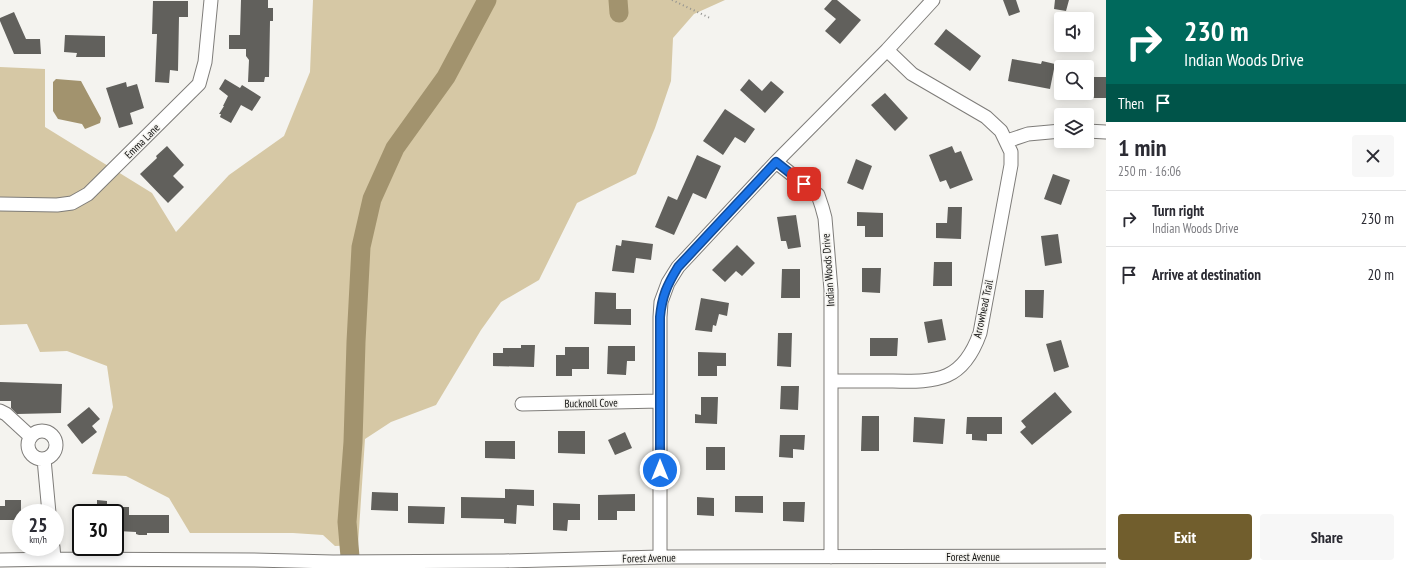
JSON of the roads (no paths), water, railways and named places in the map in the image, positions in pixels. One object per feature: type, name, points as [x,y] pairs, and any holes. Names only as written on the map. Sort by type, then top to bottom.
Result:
[{"type":"street","name":"Emma Lane","points":[[0,204],[64,204],[72,203],[88,194],[199,84],[205,62],[210,0]]},
{"type":"street","points":[[660,557],[660,317],[661,302],[668,283],[678,267],[776,162],[887,50],[933,0]]},
{"type":"street","points":[[887,50],[912,74],[986,117],[1002,131],[1007,141],[1028,134],[1054,132]]},
{"type":"street","points":[[1094,131],[1106,132]]},
{"type":"street","name":"Arrowhead Trail","points":[[832,381],[914,382],[934,380],[946,376],[958,368],[970,355],[980,333],[1011,165],[1011,152],[1007,141]]},
{"type":"street","name":"Indian Woods Drive","points":[[776,162],[818,196],[825,218],[831,290],[831,557]]},
{"type":"street","name":"Bucknoll Cove","points":[[522,404],[660,401]]},
{"type":"street","points":[[0,411],[6,414],[31,437]]},
{"type":"street","points":[[40,432],[50,434],[54,438],[55,449],[53,454],[44,459],[38,459],[30,452],[28,442],[31,437],[40,432]]},
{"type":"street","points":[[44,459],[48,504]]},
{"type":"street","name":"Forest Avenue","points":[[64,553],[333,562],[361,561],[504,564],[660,557],[1106,556]]},
{"type":"street","name":"Forest Avenue","points":[[0,560],[30,556]]},
{"type":"waterway","points":[[351,568],[347,522],[353,442],[361,247],[372,199],[395,148],[446,77],[487,0]]},
{"type":"waterway","points":[[618,0],[619,13]]}]
